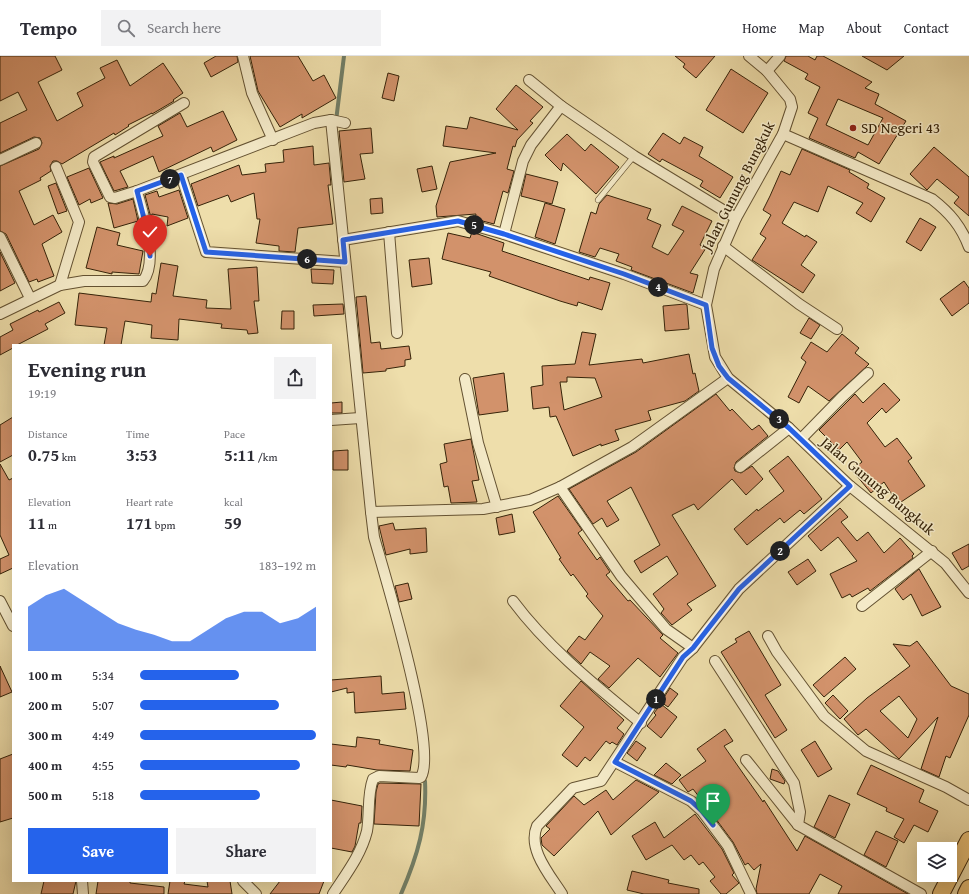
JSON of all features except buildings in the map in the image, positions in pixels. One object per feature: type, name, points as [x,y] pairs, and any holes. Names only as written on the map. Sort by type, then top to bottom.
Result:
[{"type":"main road","points":[[941,894],[969,840]]},
{"type":"main road","points":[[966,894],[969,888]]},
{"type":"street","points":[[243,56],[252,94],[273,140]]},
{"type":"street","name":"Jalan Gunung Bungkuk","points":[[750,56],[767,71],[790,99],[792,107],[783,134],[736,218],[714,269],[706,305],[712,348],[719,366],[728,378],[789,428],[850,486],[932,551],[945,563],[969,593]]},
{"type":"street","points":[[767,71],[780,56]]},
{"type":"street","points":[[529,80],[561,106],[634,156],[736,218]]},
{"type":"street","points":[[184,103],[94,156],[94,162],[110,197],[115,198],[137,191],[314,123],[332,120],[345,123]]},
{"type":"street","points":[[504,234],[522,161],[530,145],[561,106]]},
{"type":"street","points":[[332,120],[346,239],[345,262],[360,418],[375,512],[374,537],[406,654],[419,709],[424,771],[419,778],[379,776],[373,779],[367,830],[363,844],[356,858],[333,894]]},
{"type":"street","points":[[783,134],[932,199],[949,212],[964,232],[969,247]]},
{"type":"street","points":[[0,160],[36,143]]},
{"type":"street","points":[[56,167],[79,222],[60,285]]},
{"type":"street","points":[[181,175],[206,252],[345,262]]},
{"type":"street","points":[[0,314],[30,298],[60,285],[84,281],[141,282],[145,279],[150,256],[148,234],[137,191]]},
{"type":"street","points":[[346,239],[458,221],[504,234],[624,274],[706,305]]},
{"type":"street","points":[[390,232],[397,333]]},
{"type":"street","points":[[0,237],[30,298]]},
{"type":"street","points":[[723,246],[799,304],[837,329]]},
{"type":"street","points":[[801,439],[838,400],[868,373]]},
{"type":"street","points":[[375,512],[483,510],[530,500],[560,487],[632,447],[728,378]]},
{"type":"street","points":[[465,379],[478,443],[497,507]]},
{"type":"street","points":[[332,420],[360,418]]},
{"type":"street","points":[[740,467],[789,428]]},
{"type":"street","points":[[562,894],[536,848],[534,833],[537,826],[573,788],[601,781],[641,723],[683,657],[693,648],[739,589],[850,486]]},
{"type":"street","points":[[560,487],[621,576],[666,629],[693,648]]},
{"type":"street","points":[[862,606],[932,551]]},
{"type":"street","points":[[0,601],[12,624]]},
{"type":"street","points":[[512,602],[528,622],[559,652],[641,723]]},
{"type":"street","points":[[768,636],[777,652],[824,716],[866,751],[946,787],[969,800]]},
{"type":"street","points":[[715,661],[794,783],[800,812],[798,825]]},
{"type":"street","points":[[746,760],[798,825],[920,894]]},
{"type":"street","points":[[615,762],[691,801],[702,811],[728,846],[751,894]]},
{"type":"street","points":[[82,882],[83,894]]},
{"type":"street","points":[[244,882],[256,894]]},
{"type":"lane","points":[[598,200],[634,156]]},
{"type":"waterway","points":[[336,121],[344,56]]},
{"type":"waterway","points":[[401,894],[417,852],[423,825],[425,781]]},
{"type":"place","name":"SD Negeri 43","points":[[853,128]]},
{"type":"route","points":[[150,256],[148,234],[137,191],[181,175],[206,252],[345,262],[343,240],[458,221],[504,234],[624,274],[706,305],[712,348],[719,366],[728,378],[789,428],[850,486],[739,589],[693,648],[683,657],[615,762],[691,801],[702,811],[713,825]]}]
